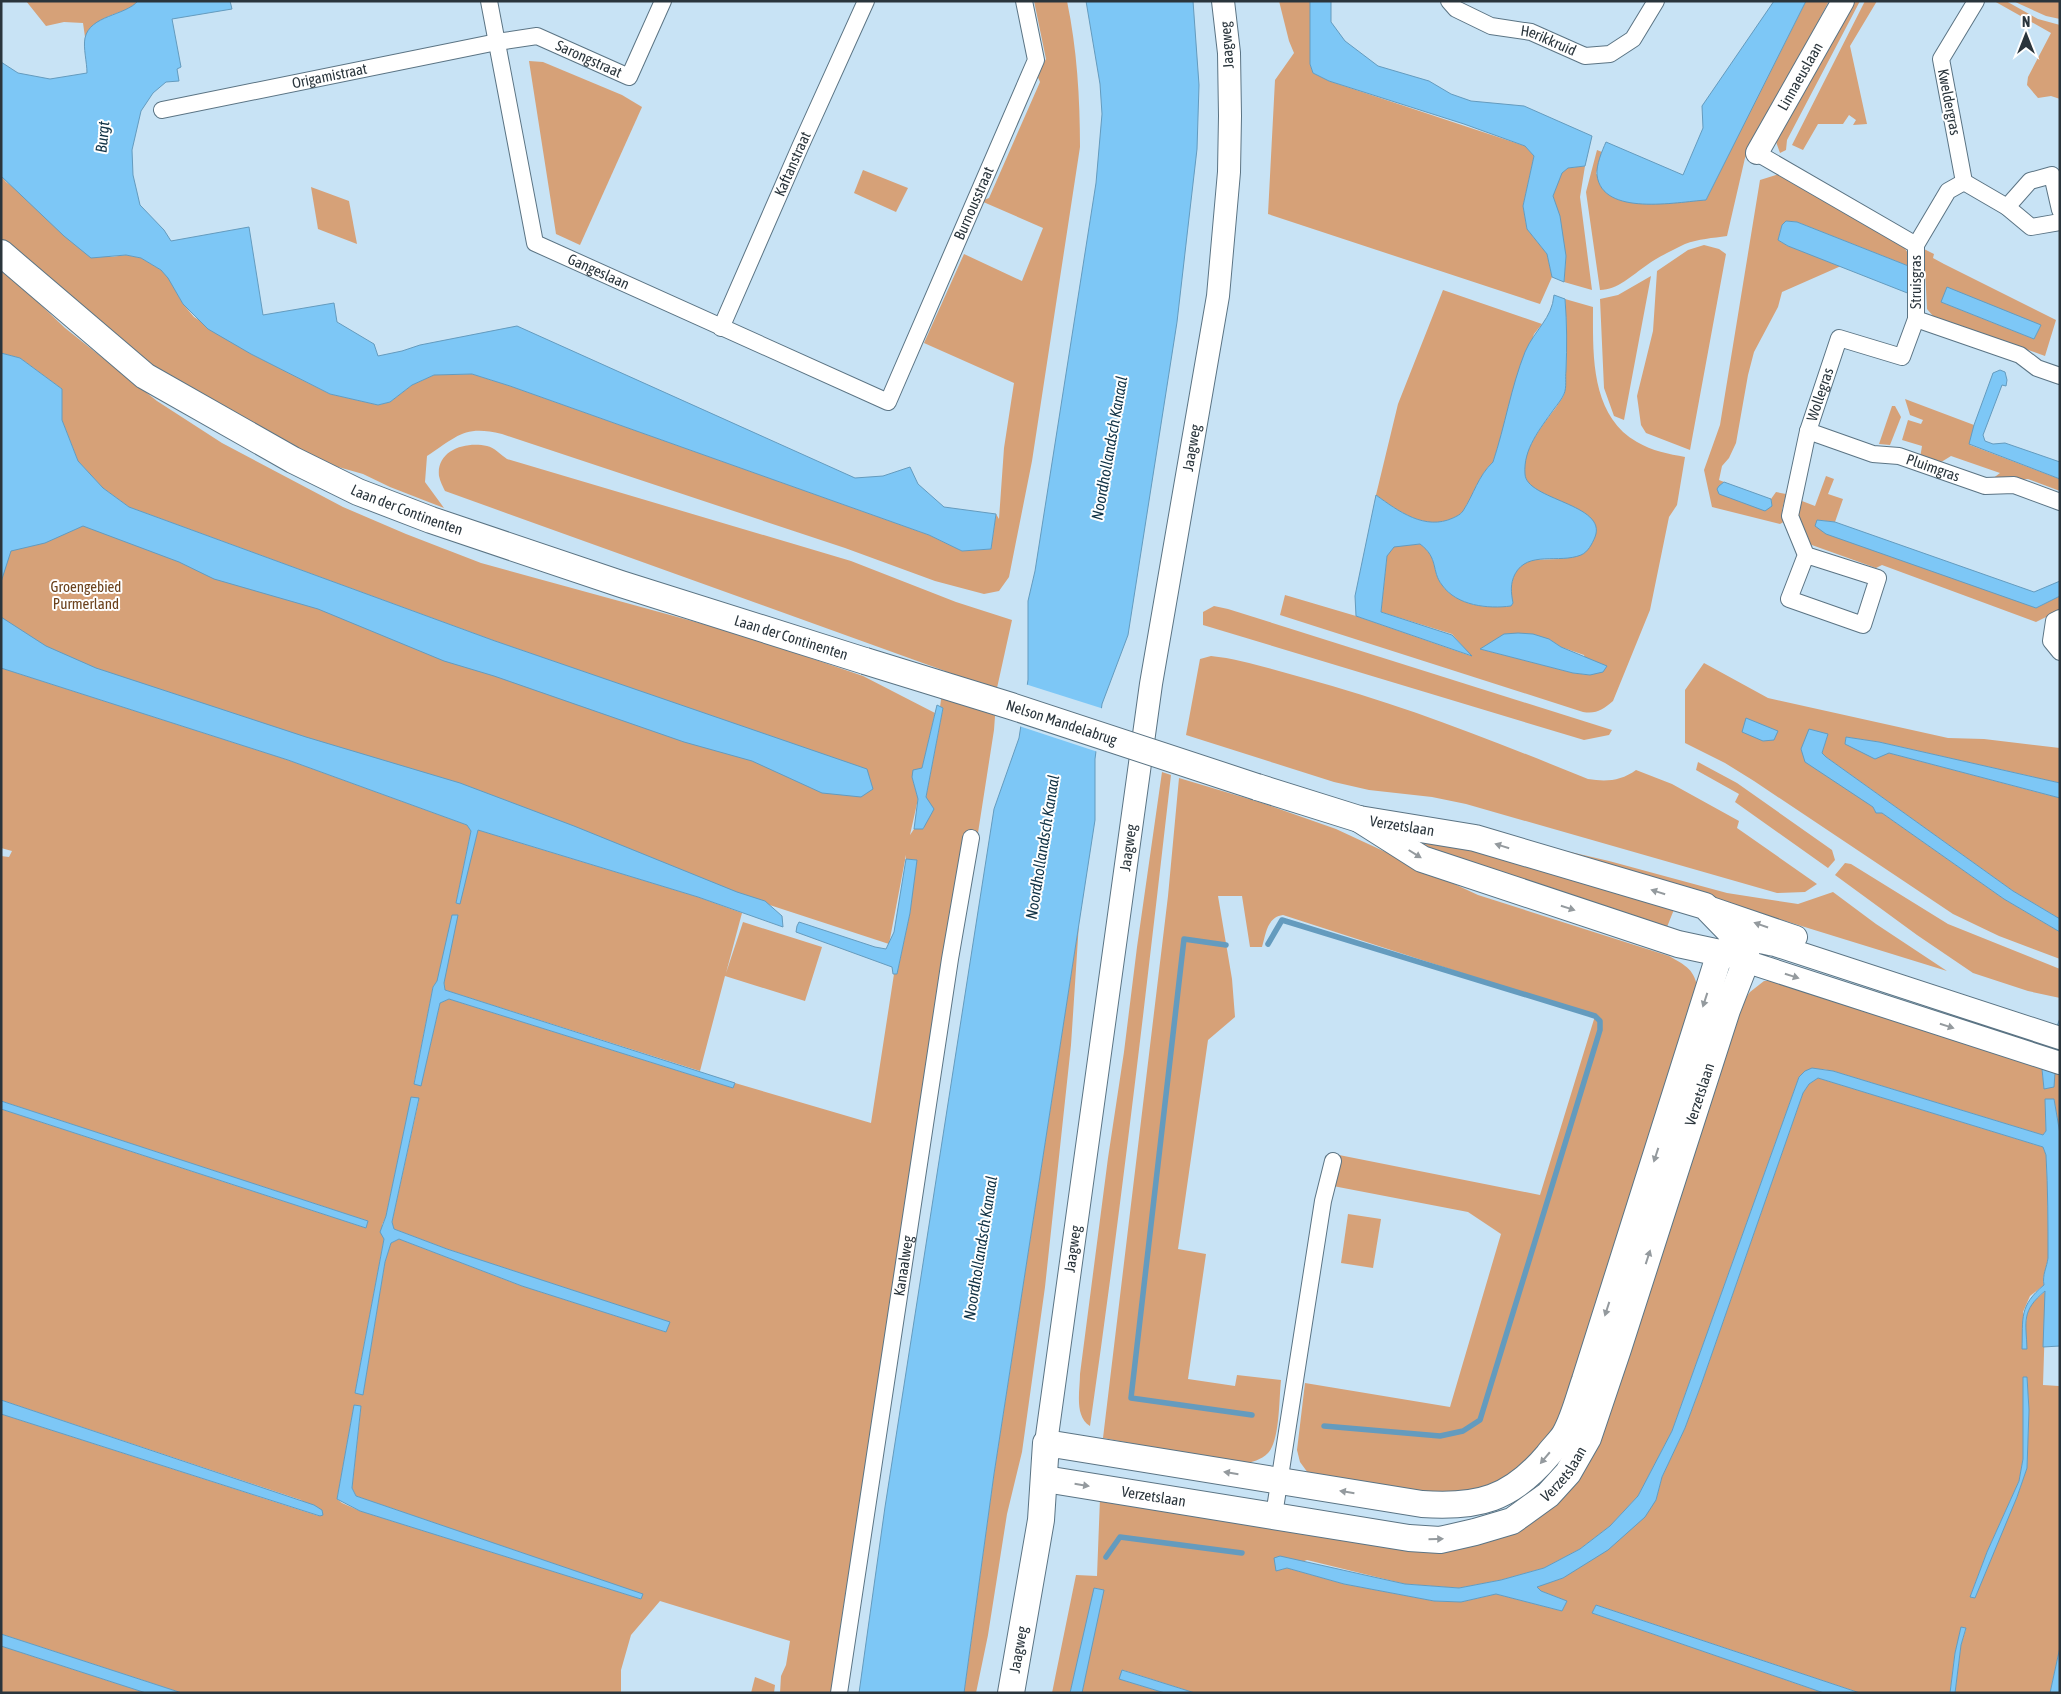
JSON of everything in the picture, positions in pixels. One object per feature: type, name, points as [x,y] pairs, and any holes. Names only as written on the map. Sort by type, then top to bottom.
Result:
[{"type":"main road","name":"Jaagweg","points":[[1011,1693],[1041,1520],[1046,1443],[1151,684],[1218,296],[1228,182],[1230,116],[1229,53],[1223,1]]},
{"type":"main road","name":"Linnaeuslaan","points":[[1757,153],[1843,1]]},
{"type":"main road","name":"Laan der Continenten","points":[[1,253],[145,376],[293,460],[358,492],[431,520],[621,584],[865,661]]},
{"type":"main road","name":"Nelson Mandelabrug","points":[[865,661],[1257,786]]},
{"type":"main road","name":"Verzetslaan","points":[[1257,786],[1359,819],[1475,838],[1705,906],[2045,1023],[2060,1038]]},
{"type":"main road","name":"Verzetslaan","points":[[1359,819],[1422,859],[1678,944],[1735,952],[2060,1063]]},
{"type":"main road","name":"Verzetslaan","points":[[1044,1479],[1409,1538],[1440,1540],[1512,1521],[1548,1495],[1568,1473],[1588,1438],[1727,1010],[1735,952],[1705,906]]},
{"type":"main road","name":"Verzetslaan","points":[[1046,1443],[1422,1504],[1450,1506],[1478,1502],[1508,1491],[1532,1474],[1565,1434],[1735,952],[1757,942],[1775,945],[2045,1023]]},
{"type":"street","name":"Gangeslaan","points":[[489,1],[535,243],[888,402]]},
{"type":"street","name":"Sarongstraat","points":[[497,42],[536,36],[629,77],[664,1]]},
{"type":"street","name":"Kaftanstraat","points":[[721,328],[866,1]]},
{"type":"street","name":"Burnousstraat","points":[[888,402],[1036,60],[1024,1]]},
{"type":"street","name":"Herikkruid","points":[[1449,1],[1456,9],[1491,26],[1531,32],[1585,56],[1610,54],[1633,39],[1656,1]]},
{"type":"street","name":"Kweldergras","points":[[1964,182],[1941,59],[1976,1]]},
{"type":"street","name":"Origamistraat","points":[[162,110],[497,42]]},
{"type":"street","name":"Struisgras","points":[[1757,153],[1916,245],[1916,319],[2020,355],[2037,368],[2060,376]]},
{"type":"street","points":[[2007,207],[2030,181],[2052,174],[2060,210]]},
{"type":"street","points":[[1916,245],[1948,191],[1964,182],[2007,207],[2031,227],[2060,222]]},
{"type":"street","name":"Wollegras","points":[[1806,555],[1790,516],[1808,430],[1839,338],[1902,357],[1916,319]]},
{"type":"street","name":"Pluimgras","points":[[1808,430],[1873,454],[1898,456],[1985,486],[2014,485],[2060,502]]},
{"type":"street","points":[[1806,555],[1878,578],[1863,625],[1790,599],[1806,555]]},
{"type":"street","points":[[2060,618],[2054,621],[2051,641],[2060,652]]},
{"type":"street","name":"Kanaalweg","points":[[839,1693],[950,959],[971,838]]},
{"type":"street","points":[[1274,1516],[1323,1201],[1333,1161]]},
{"type":"green space","points":[[26,1],[138,1],[127,9],[99,22],[85,37],[83,23],[64,22],[46,26]]},
{"type":"green space","points":[[1034,1],[1067,1],[1077,74],[1080,147],[1032,461],[1009,577],[999,591],[984,594],[935,581],[845,548],[502,434],[489,432],[479,431],[462,434],[427,456],[425,482],[444,508],[390,487],[363,474],[310,459],[235,418],[125,348],[1,248],[1,176],[6,182],[111,257],[126,255],[141,258],[161,270],[168,277],[183,304],[194,317],[251,354],[330,394],[378,405],[390,402],[412,385],[434,375],[472,374],[929,535],[962,551],[991,549],[996,514],[999,519],[1004,448],[1014,383],[924,343],[964,254],[1022,281],[1043,228],[981,201],[989,198],[1040,82],[1037,75],[1046,59]]},
{"type":"green space","points":[[1279,1],[1310,1],[1310,64],[1313,73],[1329,81],[1525,146],[1534,156],[1523,206],[1527,229],[1547,254],[1552,277],[1540,304],[1268,214],[1275,80],[1294,53]]},
{"type":"green space","points":[[1806,1],[1829,1],[1745,158],[1727,236],[1685,244],[1656,259],[1619,285],[1600,290],[1586,192],[1597,150],[1602,152],[1596,174],[1706,200]]},
{"type":"green space","points":[[1854,1],[1860,1],[1787,140],[1786,150],[1780,153],[1775,139]]},
{"type":"green space","points":[[1865,1],[1877,1],[1850,46],[1867,124],[1853,125],[1856,120],[1849,115],[1843,124],[1818,124],[1803,150],[1792,145]]},
{"type":"green space","points":[[1994,1],[2006,1],[2038,19],[2060,25],[2060,99],[2051,96],[2038,98],[2027,85],[2028,77],[2051,33]]},
{"type":"green space","points":[[2013,1],[2060,1],[2060,19],[2046,16]]},
{"type":"green space","points":[[529,61],[543,62],[622,95],[642,107],[580,245],[556,234]]},
{"type":"green space","points":[[1585,166],[1580,197],[1592,290],[1564,282],[1566,256],[1553,196],[1561,173],[1568,168]]},
{"type":"green space","points":[[863,170],[908,188],[896,212],[854,193]]},
{"type":"green space","points":[[1782,173],[1904,247],[1911,258],[1911,267],[1797,222],[1786,221],[1782,225],[1778,240],[1788,246],[1841,266],[1782,292],[1778,307],[1754,352],[1736,443],[1729,458],[1722,466],[1719,480],[1724,482],[1719,486],[1772,506],[1771,499],[1776,492],[1786,494],[1782,510],[1787,520],[1780,524],[1712,507],[1704,470],[1720,425],[1760,180]]},
{"type":"green space","points":[[311,187],[349,201],[357,244],[318,229]]},
{"type":"green space","points":[[1704,245],[1719,249],[1726,254],[1690,450],[1646,433],[1641,425],[1637,396],[1653,331],[1657,271],[1688,250]]},
{"type":"green space","points":[[1924,249],[1934,254],[1933,258],[1944,264],[2056,320],[2045,356],[1933,316],[1927,309]],"holes":[[[1941,302],[2041,325],[2034,339]]]},
{"type":"green space","name":"Groengebied Purmerland","points":[[1,267],[65,328],[157,401],[222,443],[343,507],[481,563],[743,635],[863,676],[935,713],[922,769],[912,777],[918,799],[910,835],[914,829],[924,829],[926,797],[943,708],[940,707],[945,671],[445,491],[439,476],[439,467],[442,460],[454,449],[462,446],[479,445],[490,447],[507,459],[851,561],[956,602],[1012,620],[997,688],[994,730],[968,897],[845,1596],[831,1693],[780,1693],[781,1676],[786,1665],[790,1641],[660,1601],[631,1635],[621,1670],[621,1693],[182,1693],[1,1634],[1,1414],[319,1516],[301,1500],[1,1400],[1,1109],[366,1228],[368,1221],[1,1101],[1,856],[9,857],[12,851],[1,848],[1,668],[288,760],[467,825],[471,831],[456,903],[459,904],[478,830],[698,897],[742,913],[726,973],[743,922],[822,947],[805,1001],[725,976],[700,1071],[445,990],[444,983],[437,981],[433,987],[414,1083],[421,1085],[440,1003],[449,999],[733,1088],[735,1083],[871,1123],[894,974],[897,974],[910,913],[916,860],[906,859],[906,855],[889,944],[1,653],[1,442],[109,518],[841,761],[495,641],[129,507],[103,488],[78,461],[62,420],[62,389],[20,358],[1,353]],"holes":[[[411,1098],[419,1099],[392,1222],[394,1229],[447,1249],[669,1322],[666,1332],[522,1286],[399,1239],[391,1243],[385,1262],[363,1394],[355,1393],[384,1239],[382,1225],[386,1216]],[[354,1405],[361,1406],[352,1488],[356,1496],[642,1594],[641,1599],[360,1511],[342,1503],[337,1499]]]},
{"type":"green space","points":[[1651,276],[1624,420],[1614,416],[1604,388],[1600,299],[1618,295]]},
{"type":"green space","points":[[1443,290],[1542,324],[1534,334],[1493,462],[1476,485],[1461,514],[1443,521],[1432,522],[1422,521],[1403,513],[1376,495],[1398,404]]},
{"type":"green space","points":[[1565,299],[1593,307],[1593,344],[1597,382],[1602,400],[1610,416],[1622,430],[1637,442],[1649,448],[1685,457],[1677,505],[1669,517],[1650,610],[1613,701],[1599,711],[1583,712],[1280,615],[1285,595],[1356,616],[1471,656],[1452,634],[1381,612],[1387,556],[1394,546],[1420,544],[1430,554],[1439,580],[1448,592],[1464,602],[1493,607],[1511,606],[1513,603],[1510,590],[1513,578],[1519,567],[1529,560],[1560,559],[1586,514],[1536,490],[1525,476],[1524,465],[1527,452],[1534,439],[1564,395],[1567,354]],"holes":[[[1549,639],[1561,647],[1584,655],[1590,675],[1573,673],[1480,649]]]},
{"type":"green space","points":[[1905,399],[1974,425],[1970,445],[2060,479],[2060,491],[2028,479],[1988,482],[2000,473],[1951,456],[1938,464],[1920,458],[1922,446],[1902,440],[1908,420],[1921,424],[1923,420],[1910,415]]},
{"type":"green space","points":[[1892,406],[1895,406],[1901,417],[1890,445],[1879,444]]},
{"type":"green space","points":[[1826,476],[1834,479],[1828,494],[1843,499],[1835,522],[1817,520],[2036,608],[2060,596],[2060,610],[2036,622],[1882,565],[1876,568],[1809,544],[1798,516],[1802,501],[1815,506]]},
{"type":"green space","points":[[1214,606],[1612,730],[1609,735],[1584,740],[1203,625],[1203,612]]},
{"type":"green space","points":[[1211,656],[1258,665],[1376,699],[1482,737],[1588,779],[1613,780],[1636,770],[1672,784],[1739,821],[1737,828],[1817,884],[1805,892],[1777,893],[1466,804],[1432,797],[1369,790],[1334,782],[1186,735],[1200,659]]},
{"type":"green space","points":[[1704,663],[1768,698],[1948,738],[1984,739],[2060,748],[2060,783],[1879,742],[1846,737],[1845,744],[1889,753],[2060,798],[2060,919],[2013,891],[1826,757],[1822,753],[1828,734],[1801,749],[1873,807],[1876,812],[1882,813],[2004,899],[2060,932],[2060,959],[1999,936],[1953,914],[1754,781],[1725,763],[1685,743],[1685,690]]},
{"type":"green space","points":[[1698,762],[1737,783],[1832,850],[1835,860],[1828,868],[1735,802],[1739,794],[1696,770]]},
{"type":"green space","points":[[1162,772],[1171,775],[1123,1183],[1090,1426],[1085,1422],[1080,1410],[1080,1374]]},
{"type":"green space","points":[[1179,778],[1259,802],[1336,829],[1478,895],[1669,956],[1689,969],[1695,978],[1698,991],[1559,1430],[1496,1488],[1445,1497],[1308,1473],[1300,1462],[1297,1450],[1305,1383],[1450,1407],[1501,1234],[1468,1212],[1333,1186],[1339,1155],[1540,1195],[1595,1016],[1283,915],[1278,916],[1270,923],[1262,947],[1250,947],[1242,896],[1218,896],[1232,979],[1235,1017],[1208,1040],[1178,1249],[1206,1254],[1188,1379],[1235,1386],[1237,1375],[1281,1380],[1275,1439],[1268,1453],[1256,1460],[1243,1464],[1103,1438],[1168,896]]},
{"type":"green space","points":[[1427,837],[1675,907],[1667,927],[1424,851],[1421,841]]},
{"type":"green space","points":[[1536,844],[1609,861],[1727,893],[1798,904],[1833,892],[1876,924],[1947,971]]},
{"type":"green space","points":[[1845,863],[1851,864],[1948,924],[2060,969],[2060,998],[2028,991],[1973,973],[1835,875]]},
{"type":"green space","points":[[1079,923],[1071,1045],[1045,1287],[1022,1452],[1007,1514],[988,1635],[976,1693],[964,1693],[994,1474]]},
{"type":"green space","points":[[1764,981],[1777,981],[2042,1069],[2044,1089],[2055,1073],[2060,1075],[2060,1134],[2054,1099],[2045,1099],[2046,1131],[2043,1135],[1833,1071],[1822,1069],[1799,1077],[1672,1431],[1638,1496],[1610,1526],[1580,1549],[1544,1568],[1501,1580],[1459,1588],[1405,1584],[1307,1560],[1276,1571],[1287,1568],[1344,1584],[1434,1601],[1461,1602],[1496,1594],[1562,1611],[1567,1601],[1541,1591],[1536,1587],[1563,1578],[1656,1500],[1662,1477],[1685,1428],[1701,1385],[1803,1093],[1809,1084],[1818,1078],[2043,1147],[2047,1168],[2048,1258],[2044,1274],[2044,1285],[2030,1296],[2023,1312],[2026,1324],[2031,1305],[2046,1291],[2043,1385],[2059,1386],[2060,1368],[2060,1647],[2050,1693],[1955,1693],[1961,1645],[1966,1629],[1961,1628],[1955,1653],[1950,1693],[1860,1693],[1596,1605],[1592,1613],[1824,1693],[1195,1693],[1123,1670],[1119,1679],[1165,1693],[1082,1693],[1103,1590],[1095,1588],[1070,1693],[1052,1693],[1076,1575],[1097,1576],[1100,1498],[1443,1544],[1564,1489],[1737,1010],[1750,992]],"holes":[[[2027,1377],[2029,1410],[2027,1468],[2017,1497],[1970,1597],[1987,1552],[2019,1481],[2023,1459]]]},
{"type":"green space","points":[[1348,1214],[1381,1219],[1373,1268],[1341,1263]]},
{"type":"green space","points":[[1,1646],[146,1693],[1,1693]]},
{"type":"green space","points":[[755,1677],[775,1685],[774,1693],[751,1693]]},
{"type":"water","name":"Burgt","points":[[138,1],[230,1],[232,9],[172,19],[181,67],[177,69],[179,81],[166,82],[153,93],[141,111],[132,150],[133,175],[140,205],[164,230],[171,241],[249,227],[263,315],[334,303],[337,322],[374,344],[378,356],[420,345],[517,326],[855,478],[883,476],[910,467],[918,484],[944,507],[996,514],[991,549],[962,551],[929,535],[472,374],[434,375],[412,385],[390,402],[378,405],[330,394],[251,354],[208,329],[183,304],[168,278],[161,270],[141,258],[126,255],[91,258],[64,236],[1,176],[1,62],[18,73],[50,79],[87,73],[85,38],[88,30],[101,20],[125,10]]},
{"type":"water","name":"Noordhollandsch Kanaal","points":[[1086,1],[1193,1],[1199,85],[1197,149],[1177,322],[1128,635],[1102,704],[1095,759],[1095,820],[994,1474],[964,1693],[859,1693],[885,1507],[994,809],[1019,738],[1028,680],[1028,601],[1035,571],[1096,183],[1102,114],[1100,84]]},
{"type":"water","points":[[1310,1],[1331,1],[1331,22],[1345,41],[1378,66],[1429,81],[1451,94],[1471,101],[1524,106],[1592,136],[1585,166],[1568,168],[1562,173],[1553,196],[1560,216],[1566,256],[1564,282],[1552,277],[1547,254],[1527,229],[1523,206],[1534,156],[1525,146],[1464,124],[1329,81],[1313,73],[1310,64]]},
{"type":"water","points":[[1774,1],[1806,1],[1706,200],[1642,204],[1626,202],[1612,197],[1602,188],[1597,175],[1597,167],[1606,142],[1683,175],[1703,128],[1702,106]]},
{"type":"water","points":[[1786,221],[1797,222],[1911,267],[1915,296],[1788,246],[1778,240],[1782,225]]},
{"type":"water","points":[[1947,287],[2041,325],[2034,339],[1941,302]]},
{"type":"water","points":[[1554,295],[1565,299],[1567,335],[1565,388],[1562,398],[1538,432],[1530,448],[1525,465],[1525,474],[1529,483],[1538,490],[1579,509],[1590,517],[1596,526],[1595,537],[1588,550],[1581,555],[1572,557],[1528,562],[1521,567],[1513,578],[1511,588],[1513,603],[1511,606],[1493,607],[1464,602],[1448,592],[1439,580],[1430,554],[1420,544],[1394,547],[1387,556],[1381,612],[1452,635],[1472,656],[1356,616],[1355,596],[1376,495],[1403,513],[1422,521],[1443,521],[1453,518],[1462,512],[1480,479],[1493,462],[1520,365],[1529,344],[1547,318]]},
{"type":"water","points":[[1,353],[20,358],[62,389],[62,420],[78,461],[103,488],[129,507],[495,641],[867,769],[873,789],[861,797],[822,793],[752,761],[684,742],[494,676],[444,661],[318,609],[214,579],[179,562],[83,526],[45,543],[11,551],[1,582]]},
{"type":"water","points":[[2000,370],[2005,372],[2006,386],[2002,385],[1983,435],[1985,441],[1993,444],[2005,443],[2060,462],[2060,479],[1969,444],[1993,373]]},
{"type":"water","points":[[1724,482],[1771,499],[1772,506],[1765,511],[1719,494],[1717,489]]},
{"type":"water","points":[[1817,520],[1835,522],[2034,592],[2060,581],[2060,596],[2036,608],[1826,534],[1815,526]]},
{"type":"water","points":[[1,617],[46,646],[96,668],[306,737],[460,783],[574,826],[737,892],[765,901],[782,916],[783,927],[698,897],[478,830],[460,904],[456,903],[471,831],[467,825],[288,760],[1,668]]},
{"type":"water","points":[[1504,634],[1533,634],[1549,639],[1561,647],[1607,666],[1603,672],[1590,675],[1573,673],[1480,649]]},
{"type":"water","points":[[937,705],[943,708],[926,797],[934,809],[923,829],[914,829],[918,799],[912,777],[913,770],[922,768]]},
{"type":"water","points":[[1746,718],[1778,731],[1774,740],[1763,741],[1742,732]]},
{"type":"water","points":[[1809,729],[1828,734],[1822,753],[1826,757],[2013,891],[2060,919],[2060,932],[2004,899],[1882,813],[1876,813],[1873,807],[1805,762],[1801,749]]},
{"type":"water","points":[[1846,737],[1879,742],[2060,783],[2060,798],[1889,753],[1875,759],[1845,744]]},
{"type":"water","points":[[906,859],[917,860],[910,913],[897,974],[893,974],[892,967],[796,932],[799,922],[886,949],[894,932]]},
{"type":"water","points":[[452,915],[458,915],[444,983],[445,990],[735,1083],[733,1088],[449,999],[440,1003],[421,1086],[414,1084],[433,987],[437,981]]},
{"type":"water","points":[[2060,1018],[2060,1060],[2055,1073],[2054,1087],[2044,1089],[2042,1069]]},
{"type":"water","points":[[1812,1068],[1833,1071],[2043,1135],[2046,1131],[2045,1099],[2054,1099],[2060,1134],[2060,1346],[2043,1347],[2045,1291],[2037,1298],[2028,1311],[2026,1324],[2027,1349],[2022,1349],[2022,1328],[2026,1306],[2036,1292],[2044,1285],[2044,1274],[2048,1258],[2047,1168],[2043,1147],[1818,1078],[1809,1084],[1803,1093],[1701,1385],[1685,1428],[1662,1477],[1656,1500],[1645,1517],[1608,1550],[1563,1578],[1537,1587],[1541,1591],[1567,1601],[1562,1611],[1496,1594],[1461,1602],[1434,1601],[1344,1584],[1287,1568],[1276,1571],[1274,1558],[1280,1556],[1405,1584],[1459,1588],[1501,1580],[1544,1568],[1580,1549],[1610,1526],[1638,1496],[1672,1431],[1799,1077],[1805,1071]]},
{"type":"water","points":[[411,1097],[419,1098],[392,1222],[394,1229],[447,1249],[670,1322],[666,1332],[522,1286],[399,1239],[391,1243],[385,1262],[363,1395],[355,1393],[384,1239],[380,1232],[386,1216]]},
{"type":"water","points":[[1,1101],[368,1221],[366,1228],[1,1109]]},
{"type":"water","points":[[2023,1377],[2027,1377],[2029,1410],[2027,1468],[1975,1598],[1970,1597],[1987,1552],[2019,1481],[2023,1459]]},
{"type":"water","points":[[1,1400],[314,1505],[322,1510],[323,1515],[320,1516],[1,1414]]},
{"type":"water","points":[[354,1405],[361,1406],[352,1488],[356,1496],[643,1594],[641,1599],[360,1511],[337,1499]]},
{"type":"water","points":[[1094,1588],[1104,1590],[1082,1693],[1070,1693]]},
{"type":"water","points":[[1596,1605],[1860,1693],[1824,1693],[1592,1613]]},
{"type":"water","points":[[1961,1627],[1966,1628],[1961,1645],[1955,1693],[1950,1693],[1955,1653]]},
{"type":"water","points":[[1,1634],[182,1693],[146,1693],[1,1646]]},
{"type":"water","points":[[2060,1647],[2060,1693],[2050,1693]]},
{"type":"water","points":[[1122,1670],[1195,1693],[1165,1693],[1119,1679]]},
{"type":"pier","points":[[1025,684],[1104,709],[1098,752],[1019,726]]},
{"type":"waterway","points":[[1268,944],[1282,920],[1595,1016],[1600,1021],[1600,1030],[1480,1420],[1463,1431],[1440,1436],[1324,1426]]},
{"type":"waterway","points":[[1226,945],[1184,939],[1131,1398],[1252,1415]]},
{"type":"waterway","points":[[1106,1557],[1120,1537],[1242,1553]]}]
